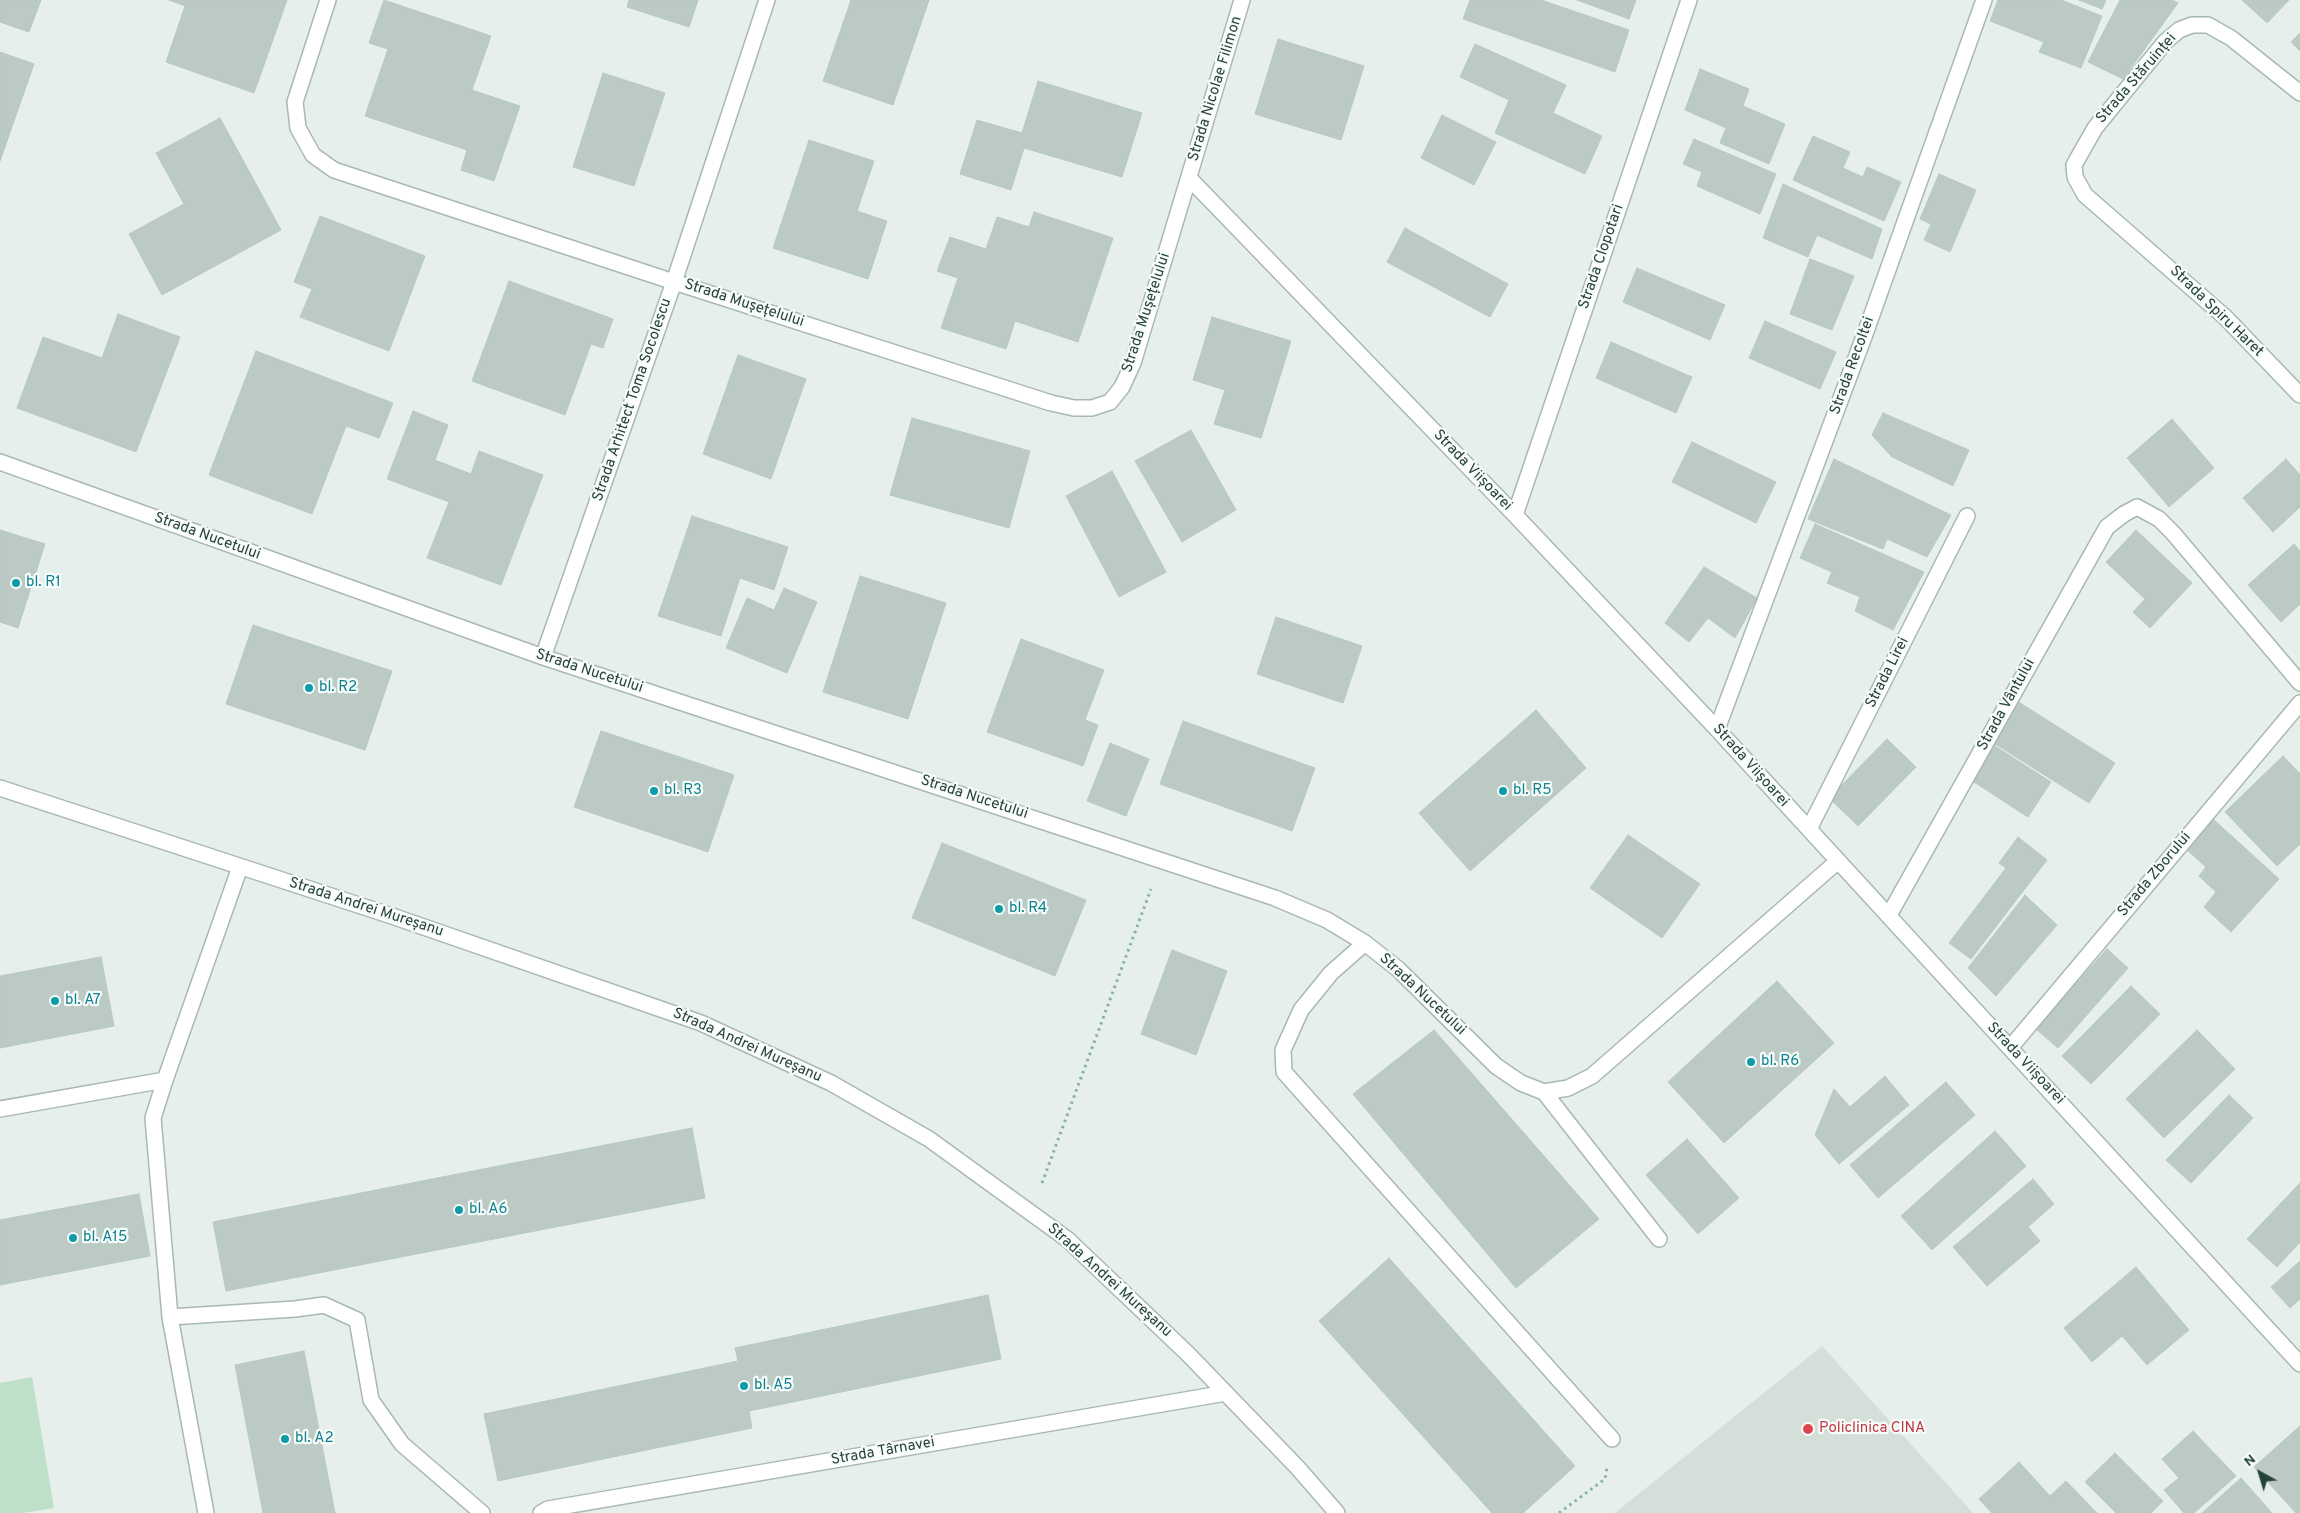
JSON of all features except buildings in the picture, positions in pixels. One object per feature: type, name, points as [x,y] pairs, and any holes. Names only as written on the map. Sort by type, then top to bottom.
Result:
[{"type":"street","name":"Strada Mușețelului","points":[[328,0],[295,102],[298,128],[313,155],[334,170],[674,282],[1051,403],[1074,408],[1092,408],[1110,402],[1122,387],[1133,363],[1189,178]]},
{"type":"street","name":"Strada Arhitect Toma Socolescu","points":[[543,658],[674,282],[767,0]]},
{"type":"street","name":"Strada Nicolae Filimon","points":[[1189,178],[1242,0]]},
{"type":"street","name":"Strada Clopotari","points":[[1515,515],[1689,0]]},
{"type":"street","name":"Strada Recoltei","points":[[1717,729],[1865,334],[1984,0]]},
{"type":"street","name":"Strada Stăruinței","points":[[2130,232],[2085,194],[2075,177],[2074,165],[2095,128],[2165,42],[2179,30],[2192,25],[2208,25],[2231,38],[2300,92]]},
{"type":"street","name":"Strada Viișoarei","points":[[1189,178],[1515,515],[1717,729],[2300,1364]]},
{"type":"street","name":"Strada Spiru Haret","points":[[2130,232],[2225,316],[2300,395]]},
{"type":"street","name":"Strada Nucetului","points":[[0,462],[543,658],[1162,860],[1301,909],[1327,920],[1365,943],[1398,969],[1496,1066],[1521,1083],[1544,1092]]},
{"type":"street","name":"Strada Vântului","points":[[1889,915],[2107,527],[2137,507],[2159,519],[2173,533],[2300,683]]},
{"type":"street","name":"Strada Lirei","points":[[1809,829],[1967,516]]},
{"type":"street","name":"Strada Zborului","points":[[2010,1048],[2300,703]]},
{"type":"street","name":"Strada Andrei Mureșanu","points":[[0,788],[392,916],[701,1023],[832,1084],[929,1139],[1067,1239],[1188,1354],[1297,1467],[1337,1513]]},
{"type":"street","points":[[1659,1239],[1544,1092],[1568,1088],[1592,1076],[1838,861]]},
{"type":"street","points":[[206,1513],[170,1317],[153,1118],[164,1080],[240,866]]},
{"type":"street","points":[[1365,943],[1330,973],[1301,1010],[1282,1050],[1284,1072],[1612,1439]]},
{"type":"street","points":[[0,1109],[164,1080]]},
{"type":"street","points":[[170,1317],[295,1309],[324,1305],[357,1320],[371,1400],[402,1444],[482,1513]]},
{"type":"street","name":"Strada Târnavei","points":[[541,1513],[558,1508],[1226,1394]]},
{"type":"path","points":[[1031,1212],[1162,860]]},
{"type":"path","points":[[1559,1513],[1605,1479],[1612,1439]]},
{"type":"shaded area","name":"Policlinica CINA","points":[[1822,1346],[1973,1513],[1615,1513]]},
{"type":"green space","points":[[32,1377],[54,1508],[22,1513],[0,1513],[0,1383]]},
{"type":"place","name":"bl. R1","points":[[16,583]]},
{"type":"place","name":"bl. R2","points":[[309,688]]},
{"type":"place","name":"bl. R3","points":[[654,791]]},
{"type":"place","name":"bl. R5","points":[[1503,791]]},
{"type":"place","name":"bl. R4","points":[[999,909]]},
{"type":"place","name":"bl. A7","points":[[55,1001]]},
{"type":"place","name":"bl. R6","points":[[1751,1062]]},
{"type":"place","name":"bl. A6","points":[[459,1210]]},
{"type":"place","name":"bl. A15","points":[[73,1238]]},
{"type":"place","name":"bl. A5","points":[[744,1386]]},
{"type":"place","name":"Policlinica CINA","points":[[1808,1429]]},
{"type":"place","name":"bl. A2","points":[[285,1439]]}]
